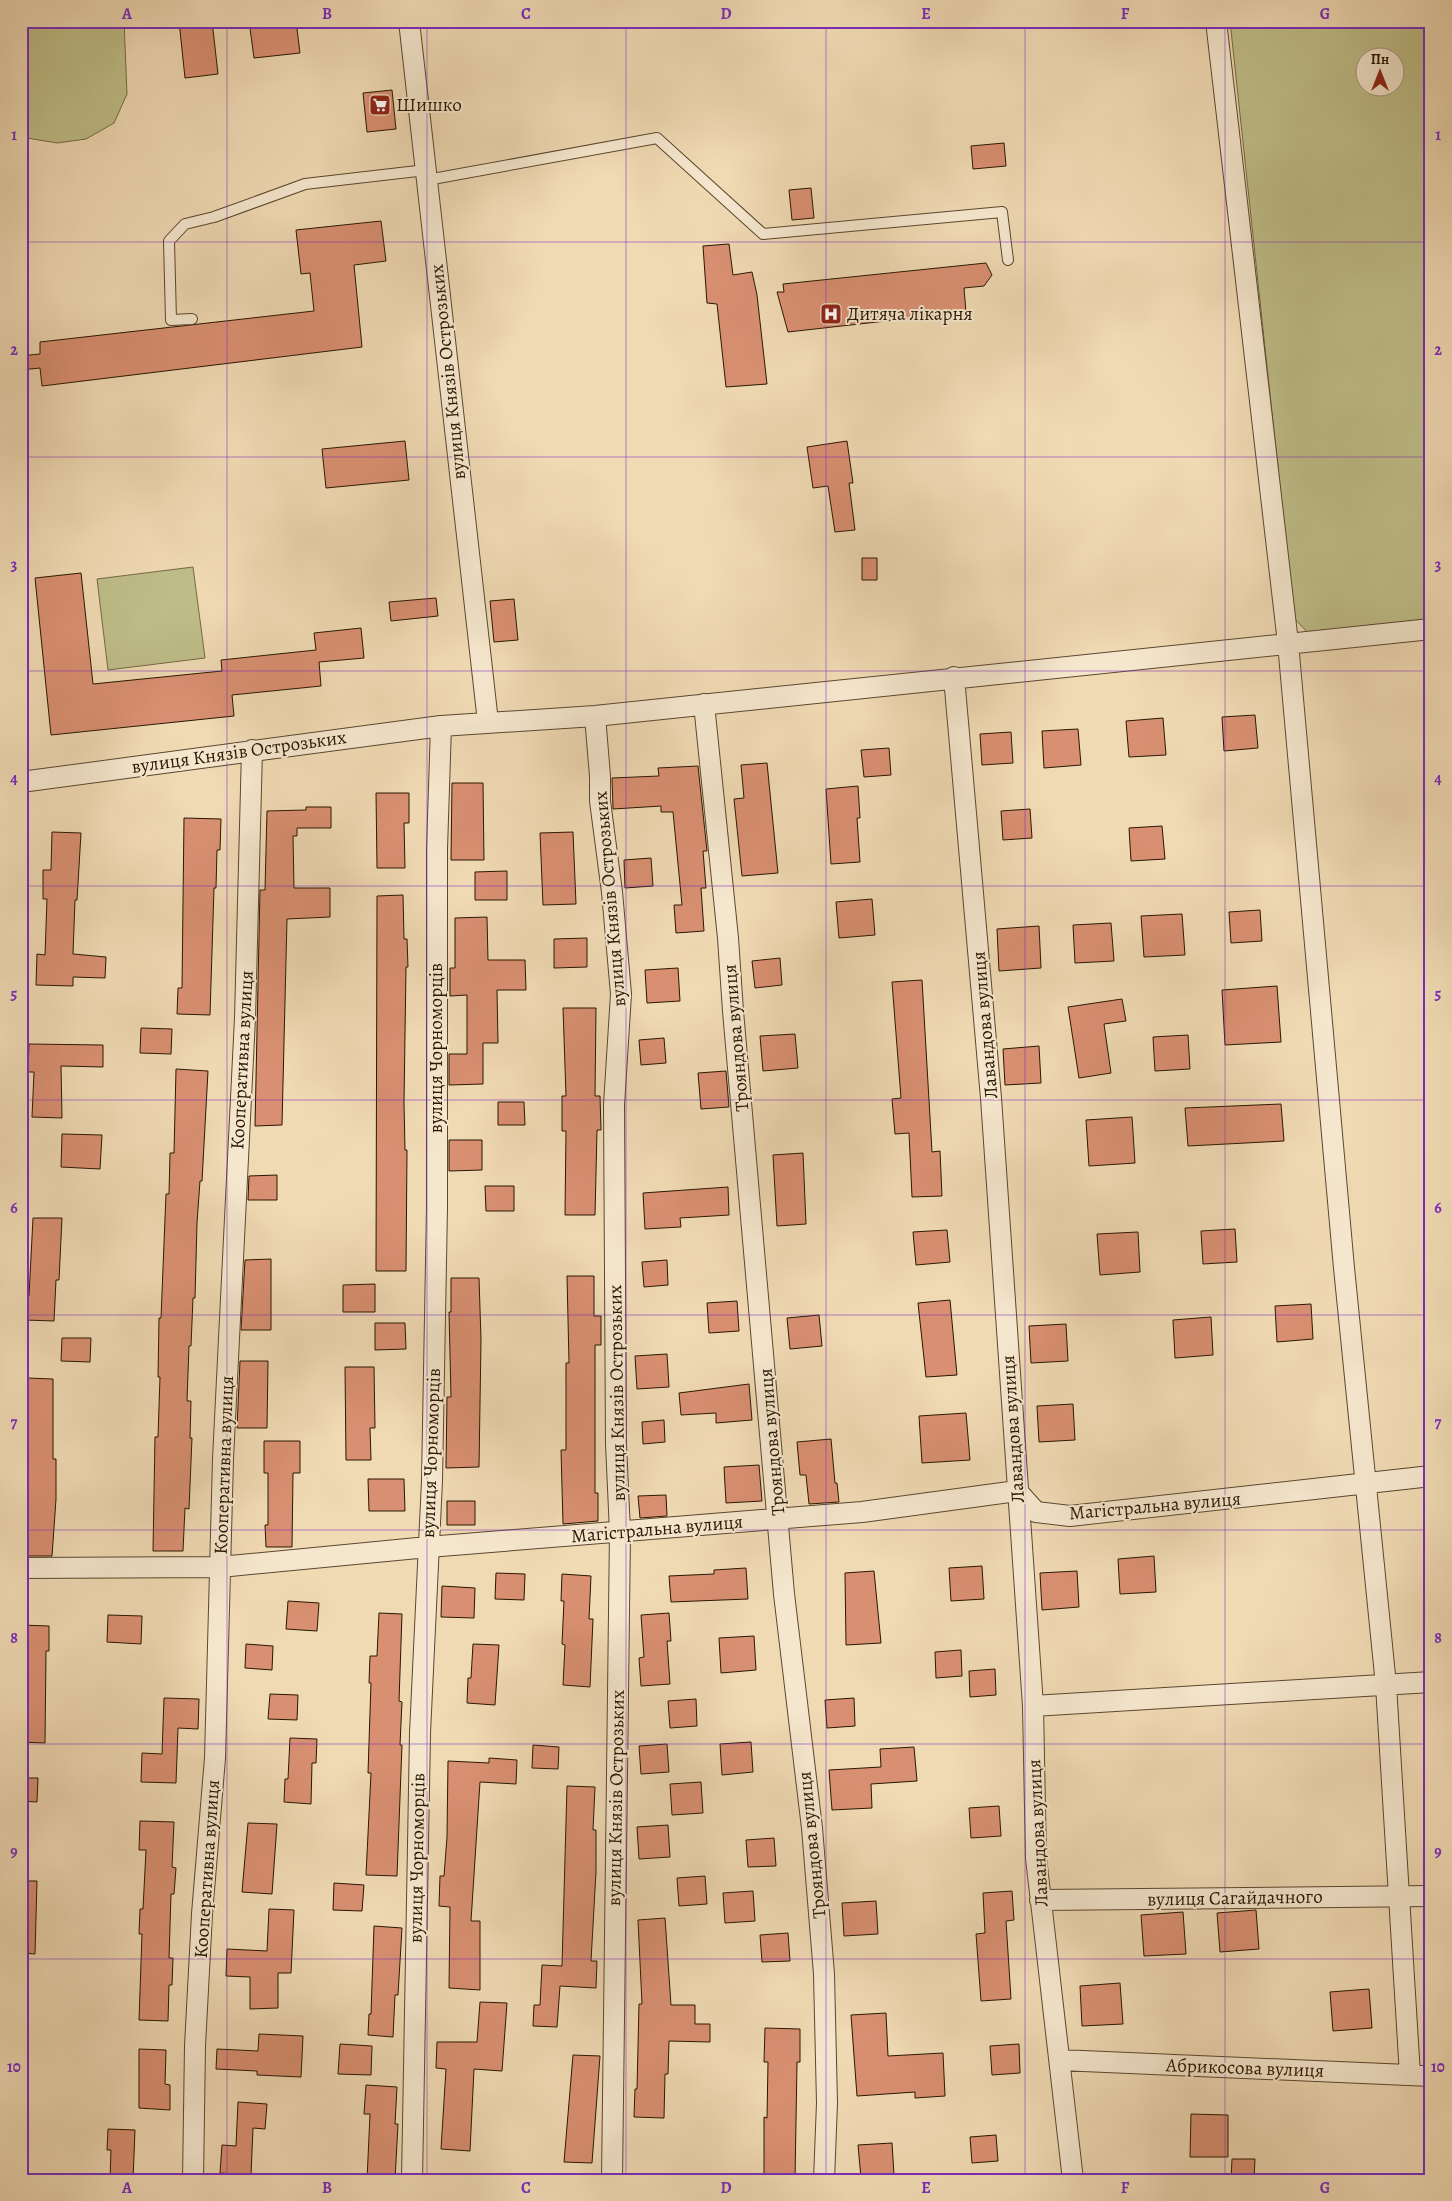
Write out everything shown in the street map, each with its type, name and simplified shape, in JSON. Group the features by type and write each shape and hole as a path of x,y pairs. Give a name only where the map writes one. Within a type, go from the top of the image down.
{"street":[{"name":"вулиця Князів Острозьких","path":"409,21 488,722"},
{"path":"1216,21 1288,643 1344,1268 1386,1684 1410,2075"},
{"path":"595,716 954,677 1431,629"},
{"name":"Лавандова вулиця","path":"954,677 992,1098 1033,1706 1036,1858 1073,2180"},
{"name":"Трояндова вулиця","path":"704,704 728,938 784,1594 812,1828 824,1974 827,2103 824,2180"},
{"name":"вулиця Князів Острозьких","path":"21,782 441,726 595,716 600,801 612,892 621,994 614,1105 616,1444 620,1532 612,2180"},
{"name":"вулиця Чорноморців","path":"412,2180 420,1733 428,1547 437,1207 436,859 441,726"},
{"name":"Кооперативна вулиця","path":"193,2180 196,2046 202,1914 215,1758 223,1459 245,1018 252,750"},
{"name":"Магістральна вулиця","path":"21,1568 220,1567 428,1547 862,1512 1017,1491 1036,1512 1070,1516 1431,1476"},
{"path":"1033,1706 1431,1682"},
{"name":"вулиця Сагайдачного","path":"1040,1900 1431,1896"},
{"name":"Абрикосова вулиця","path":"1060,2060 1431,2076"}],"lane":[{"path":"192,318 171,320 169,241 185,224 214,216 305,184 426,175 657,138 763,234 1002,212 1008,260"}],"shaded area":[{"path":"21,21 124,21 127,94 114,123 86,139 57,143 21,137"},
{"path":"1230,21 1431,21 1431,620 1308,633 1294,618"},
{"path":"193,567 205,658 108,670 97,579"}],"building":[{"path":"179,21 212,21 218,74 185,78"},
{"path":"249,21 296,21 300,53 254,58"},
{"path":"392,90 396,129 367,132 363,93"},
{"path":"1004,143 1006,166 973,169 971,146"},
{"path":"811,188 814,218 792,220 789,190"},
{"path":"381,221 386,261 354,265 362,347 42,386 40,368 21,370 21,356 40,354 40,342 314,311 310,273 301,274 296,230"},
{"path":"729,244 733,275 752,272 757,295 767,384 726,387 717,304 707,303 703,246"},
{"name":"Дитяча лікарня","path":"986,263 992,275 984,286 964,288 966,312 788,332 777,292 784,292 783,284"},
{"path":"405,441 409,480 326,488 322,449"},
{"path":"847,441 853,483 849,483 855,530 835,532 828,486 813,488 807,447"},
{"path":"862,558 877,558 877,580 862,580"},
{"path":"81,573 93,684 222,671 221,660 316,650 314,633 361,628 364,658 319,662 321,686 232,695 234,716 51,735 35,578"},
{"path":"436,598 438,616 391,621 389,602"},
{"path":"514,599 518,640 494,642 490,601"},
{"path":"1255,715 1258,748 1224,751 1222,717"},
{"path":"1163,718 1166,755 1129,757 1126,721"},
{"path":"1078,729 1081,765 1044,768 1042,731"},
{"path":"1011,732 1013,763 982,765 980,734"},
{"path":"889,748 891,775 864,777 861,750"},
{"path":"767,763 778,873 742,876 734,799 744,798 741,765"},
{"path":"698,766 707,851 703,851 706,888 701,888 704,931 676,933 674,905 682,905 673,812 661,812 661,806 613,809 612,778 659,776 658,768"},
{"path":"452,783 483,783 484,860 451,860"},
{"path":"858,786 860,818 857,818 860,862 831,864 826,789"},
{"path":"376,793 409,793 409,823 404,823 405,868 377,868"},
{"path":"306,807 331,807 331,828 297,828 297,836 293,836 294,888 330,888 330,917 287,919 282,1125 255,1126 260,890 265,890 267,811 306,810"},
{"path":"1030,809 1032,838 1003,840 1001,811"},
{"path":"184,818 221,819 220,850 217,850 216,888 214,888 210,1015 177,1014 178,988 182,988"},
{"path":"1162,826 1165,859 1131,861 1129,828"},
{"path":"52,832 81,833 77,900 75,900 73,954 106,957 105,978 73,977 73,986 36,985 37,954 45,955 47,899 43,899 43,870 51,870"},
{"path":"573,832 576,904 543,905 540,833"},
{"path":"651,858 653,886 625,888 624,860"},
{"path":"507,871 507,900 475,900 475,872"},
{"path":"403,895 404,939 407,939 408,967 406,967 404,1103 405,1150 407,1150 406,1271 376,1271 377,896"},
{"path":"872,899 875,935 839,938 836,902"},
{"path":"1260,910 1262,941 1231,943 1229,912"},
{"path":"1182,914 1185,955 1144,957 1141,916"},
{"path":"487,917 488,960 525,960 526,990 497,990 498,1043 483,1043 483,1084 449,1085 449,1054 467,1054 467,995 450,996 450,968 455,968 455,918"},
{"path":"1111,923 1114,961 1075,963 1073,925"},
{"path":"1039,926 1041,968 999,971 997,929"},
{"path":"587,938 587,967 554,968 554,939"},
{"path":"780,958 782,985 755,988 752,961"},
{"path":"678,968 680,1001 647,1003 645,970"},
{"path":"922,980 932,1152 940,1151 942,1196 912,1197 909,1133 895,1134 892,1099 901,1098 892,982"},
{"path":"1277,986 1281,1042 1225,1045 1222,990"},
{"path":"1122,999 1126,1021 1104,1024 1111,1073 1079,1078 1068,1007"},
{"path":"563,1008 596,1008 595,1096 600,1096 601,1130 597,1130 595,1215 565,1215 566,1131 562,1131 562,1096 566,1096"},
{"path":"141,1028 172,1029 171,1054 140,1053"},
{"path":"795,1034 798,1068 763,1071 760,1036"},
{"path":"1188,1035 1190,1069 1155,1071 1153,1037"},
{"path":"664,1038 666,1063 641,1065 639,1040"},
{"path":"29,1044 103,1045 103,1067 61,1066 62,1118 32,1117 34,1072 28,1072"},
{"path":"1039,1046 1041,1083 1005,1085 1003,1049"},
{"path":"176,1069 208,1071 202,1181 200,1181 197,1223 195,1298 193,1298 191,1346 189,1346 187,1401 191,1401 190,1438 192,1438 189,1509 185,1508 183,1551 153,1551 155,1437 158,1437 160,1377 158,1377 159,1318 161,1318 166,1194 169,1194 170,1153 174,1153"},
{"path":"726,1071 729,1107 701,1109 698,1073"},
{"path":"498,1102 524,1102 525,1125 498,1125"},
{"path":"1281,1104 1284,1141 1188,1146 1185,1108"},
{"path":"1132,1117 1135,1163 1089,1166 1086,1120"},
{"path":"62,1134 102,1135 100,1169 61,1167"},
{"path":"449,1140 482,1140 482,1170 449,1171"},
{"path":"803,1153 806,1224 777,1226 773,1155"},
{"path":"277,1175 277,1200 248,1200 249,1176"},
{"path":"485,1186 514,1186 514,1211 486,1211"},
{"path":"728,1187 729,1215 680,1218 681,1227 645,1229 643,1193"},
{"path":"33,1218 62,1218 59,1280 56,1280 54,1321 25,1320 25,1296 29,1296"},
{"path":"1235,1229 1237,1262 1203,1264 1201,1231"},
{"path":"947,1230 950,1262 916,1265 913,1232"},
{"path":"1138,1232 1140,1272 1100,1275 1097,1234"},
{"path":"271,1259 271,1330 241,1330 245,1260"},
{"path":"667,1260 668,1285 644,1287 642,1262"},
{"path":"567,1276 594,1276 594,1316 601,1316 601,1345 595,1345 595,1493 598,1493 598,1521 563,1524 561,1450 566,1450 566,1363 569,1363"},
{"path":"451,1278 479,1278 481,1340 479,1467 446,1468 447,1397 451,1397 449,1312 451,1312"},
{"path":"375,1284 375,1312 343,1312 343,1285"},
{"path":"950,1300 957,1375 926,1377 918,1303"},
{"path":"737,1301 739,1331 709,1333 707,1303"},
{"path":"1311,1304 1313,1339 1277,1342 1275,1306"},
{"path":"819,1315 822,1346 790,1349 787,1318"},
{"path":"1211,1317 1213,1355 1175,1358 1173,1320"},
{"path":"375,1323 405,1323 406,1349 375,1350"},
{"path":"1066,1324 1068,1361 1031,1363 1029,1326"},
{"path":"62,1338 91,1338 90,1362 61,1361"},
{"path":"667,1354 669,1387 637,1389 635,1356"},
{"path":"240,1361 268,1361 267,1428 237,1428"},
{"path":"345,1367 374,1367 375,1428 370,1428 371,1460 346,1460"},
{"path":"27,1378 53,1379 53,1459 56,1459 56,1499 52,1556 22,1556 27,1484 24,1484"},
{"path":"749,1384 752,1420 716,1423 716,1413 681,1415 679,1393"},
{"path":"1073,1404 1075,1440 1039,1442 1037,1406"},
{"path":"966,1413 970,1460 922,1463 919,1416"},
{"path":"664,1420 665,1442 643,1444 642,1422"},
{"path":"831,1439 835,1483 837,1483 839,1502 809,1504 806,1475 800,1475 797,1442"},
{"path":"264,1441 300,1441 300,1473 293,1473 292,1547 266,1547 265,1525 268,1525 268,1473 264,1473"},
{"path":"759,1465 762,1501 726,1503 724,1467"},
{"path":"368,1479 404,1479 405,1511 369,1511"},
{"path":"666,1495 667,1516 640,1518 638,1496"},
{"path":"447,1501 475,1501 475,1525 447,1525"},
{"path":"1154,1556 1156,1592 1120,1594 1118,1559"},
{"path":"982,1566 984,1599 951,1601 949,1568"},
{"path":"746,1568 748,1599 671,1602 669,1576 714,1574 714,1570"},
{"path":"874,1571 881,1643 846,1645 845,1573"},
{"path":"1077,1571 1079,1607 1042,1610 1040,1573"},
{"path":"496,1573 525,1574 524,1600 495,1599"},
{"path":"562,1574 591,1576 589,1619 593,1619 590,1687 563,1685 565,1645 562,1644 564,1601 561,1601"},
{"path":"442,1586 475,1588 474,1618 441,1617"},
{"path":"288,1601 319,1603 317,1631 286,1629"},
{"path":"379,1613 402,1614 399,1701 402,1702 400,1745 402,1745 397,1876 366,1875 371,1773 368,1773 370,1656 377,1656"},
{"path":"669,1613 671,1641 667,1641 670,1684 641,1686 639,1658 644,1657 641,1615"},
{"path":"108,1615 142,1616 141,1644 107,1642"},
{"path":"21,1625 49,1626 49,1651 46,1651 45,1743 21,1742"},
{"path":"754,1636 756,1670 721,1673 719,1638"},
{"path":"246,1644 273,1646 272,1670 245,1668"},
{"path":"473,1644 499,1645 495,1705 467,1703 468,1678 471,1678"},
{"path":"961,1650 962,1676 936,1678 935,1652"},
{"path":"995,1669 996,1695 970,1697 969,1671"},
{"path":"270,1694 298,1695 297,1720 268,1719"},
{"path":"164,1698 199,1699 198,1729 178,1728 176,1783 141,1782 142,1753 162,1754"},
{"path":"854,1698 855,1726 827,1728 825,1700"},
{"path":"696,1699 697,1726 670,1728 668,1701"},
{"path":"290,1738 317,1739 316,1763 312,1763 311,1804 284,1802 285,1779 288,1779"},
{"path":"751,1742 753,1772 722,1775 720,1744"},
{"path":"667,1744 669,1772 641,1774 639,1746"},
{"path":"533,1745 559,1747 558,1769 532,1768"},
{"path":"914,1747 917,1781 871,1784 872,1808 832,1810 829,1770 881,1767 880,1749"},
{"path":"489,1758 517,1760 516,1784 480,1782 471,1921 480,1921 480,1990 449,1988 450,1907 439,1906 440,1876 444,1876 447,1837 448,1761 489,1763"},
{"path":"21,1778 38,1778 37,1802 21,1801"},
{"path":"701,1782 703,1813 672,1815 670,1784"},
{"path":"567,1786 595,1787 593,1830 596,1830 596,1872 591,1961 597,1961 596,1988 560,1986 557,2027 533,2026 534,2005 540,2005 542,1965 562,1966"},
{"path":"999,1806 1001,1836 971,1838 969,1808"},
{"path":"140,1821 174,1822 172,1867 176,1868 174,1894 171,1894 169,1958 173,1958 172,1985 169,1985 168,2021 139,2020 142,1934 139,1934 140,1909 143,1909 146,1850 139,1850"},
{"path":"248,1823 277,1824 272,1894 242,1892"},
{"path":"668,1825 670,1857 639,1859 637,1827"},
{"path":"774,1838 776,1866 748,1867 746,1840"},
{"path":"705,1876 707,1904 679,1906 677,1878"},
{"path":"21,1881 37,1881 35,1954 21,1953"},
{"path":"334,1883 364,1885 362,1911 333,1910"},
{"path":"753,1891 755,1921 725,1923 723,1893"},
{"path":"1012,1891 1014,1920 1006,1921 1011,1999 981,2001 976,1934 985,1933 983,1893"},
{"path":"876,1901 878,1934 844,1936 842,1903"},
{"path":"269,1909 294,1910 291,1973 278,1973 278,2008 250,2009 250,1977 226,1976 227,1949 267,1951"},
{"path":"1256,1910 1259,1949 1220,1952 1217,1913"},
{"path":"1183,1912 1186,1954 1144,1956 1141,1915"},
{"path":"665,1918 671,2005 695,2005 695,2024 710,2024 710,2042 669,2041 668,2074 665,2074 664,2118 634,2117 635,2089 637,2089 639,2004 642,2004 638,1920"},
{"path":"374,1926 402,1928 398,1995 395,1995 393,2037 368,2035 369,2014 371,2014"},
{"path":"788,1933 790,1961 762,1962 760,1935"},
{"path":"1120,1983 1123,2024 1082,2026 1080,1986"},
{"path":"1369,1989 1372,2028 1333,2031 1330,1992"},
{"path":"480,2002 507,2003 502,2071 474,2069 470,2151 441,2149 446,2069 436,2068 437,2042 477,2042"},
{"path":"886,2013 888,2056 943,2053 945,2096 915,2098 915,2092 857,2096 851,2015"},
{"path":"765,2028 800,2029 800,2062 797,2062 795,2180 764,2180 764,2117 767,2118 768,2062 764,2062"},
{"path":"259,2034 303,2036 301,2077 257,2075 257,2071 216,2069 217,2049 258,2051"},
{"path":"340,2044 372,2046 371,2075 338,2074"},
{"path":"1019,2044 1020,2073 992,2075 990,2046"},
{"path":"139,2049 166,2050 165,2084 170,2085 170,2110 139,2108"},
{"path":"573,2055 600,2056 592,2163 564,2162"},
{"path":"366,2085 397,2087 395,2124 398,2124 395,2180 367,2180 370,2114 364,2114"},
{"path":"238,2102 267,2104 265,2129 253,2128 251,2175 220,2173 222,2145 236,2146"},
{"path":"1191,2114 1228,2115 1228,2157 1190,2157"},
{"path":"108,2129 135,2130 133,2180 110,2180 111,2150 107,2150"},
{"path":"996,2135 998,2161 972,2163 970,2137"},
{"path":"892,2143 894,2175 861,2178 858,2145"},
{"path":"1232,2159 1255,2159 1254,2180 1231,2180"}],"place":[{"name":"Шишко","path":"380,105"},
{"name":"Дитяча лікарня","path":"831,314"}]}
